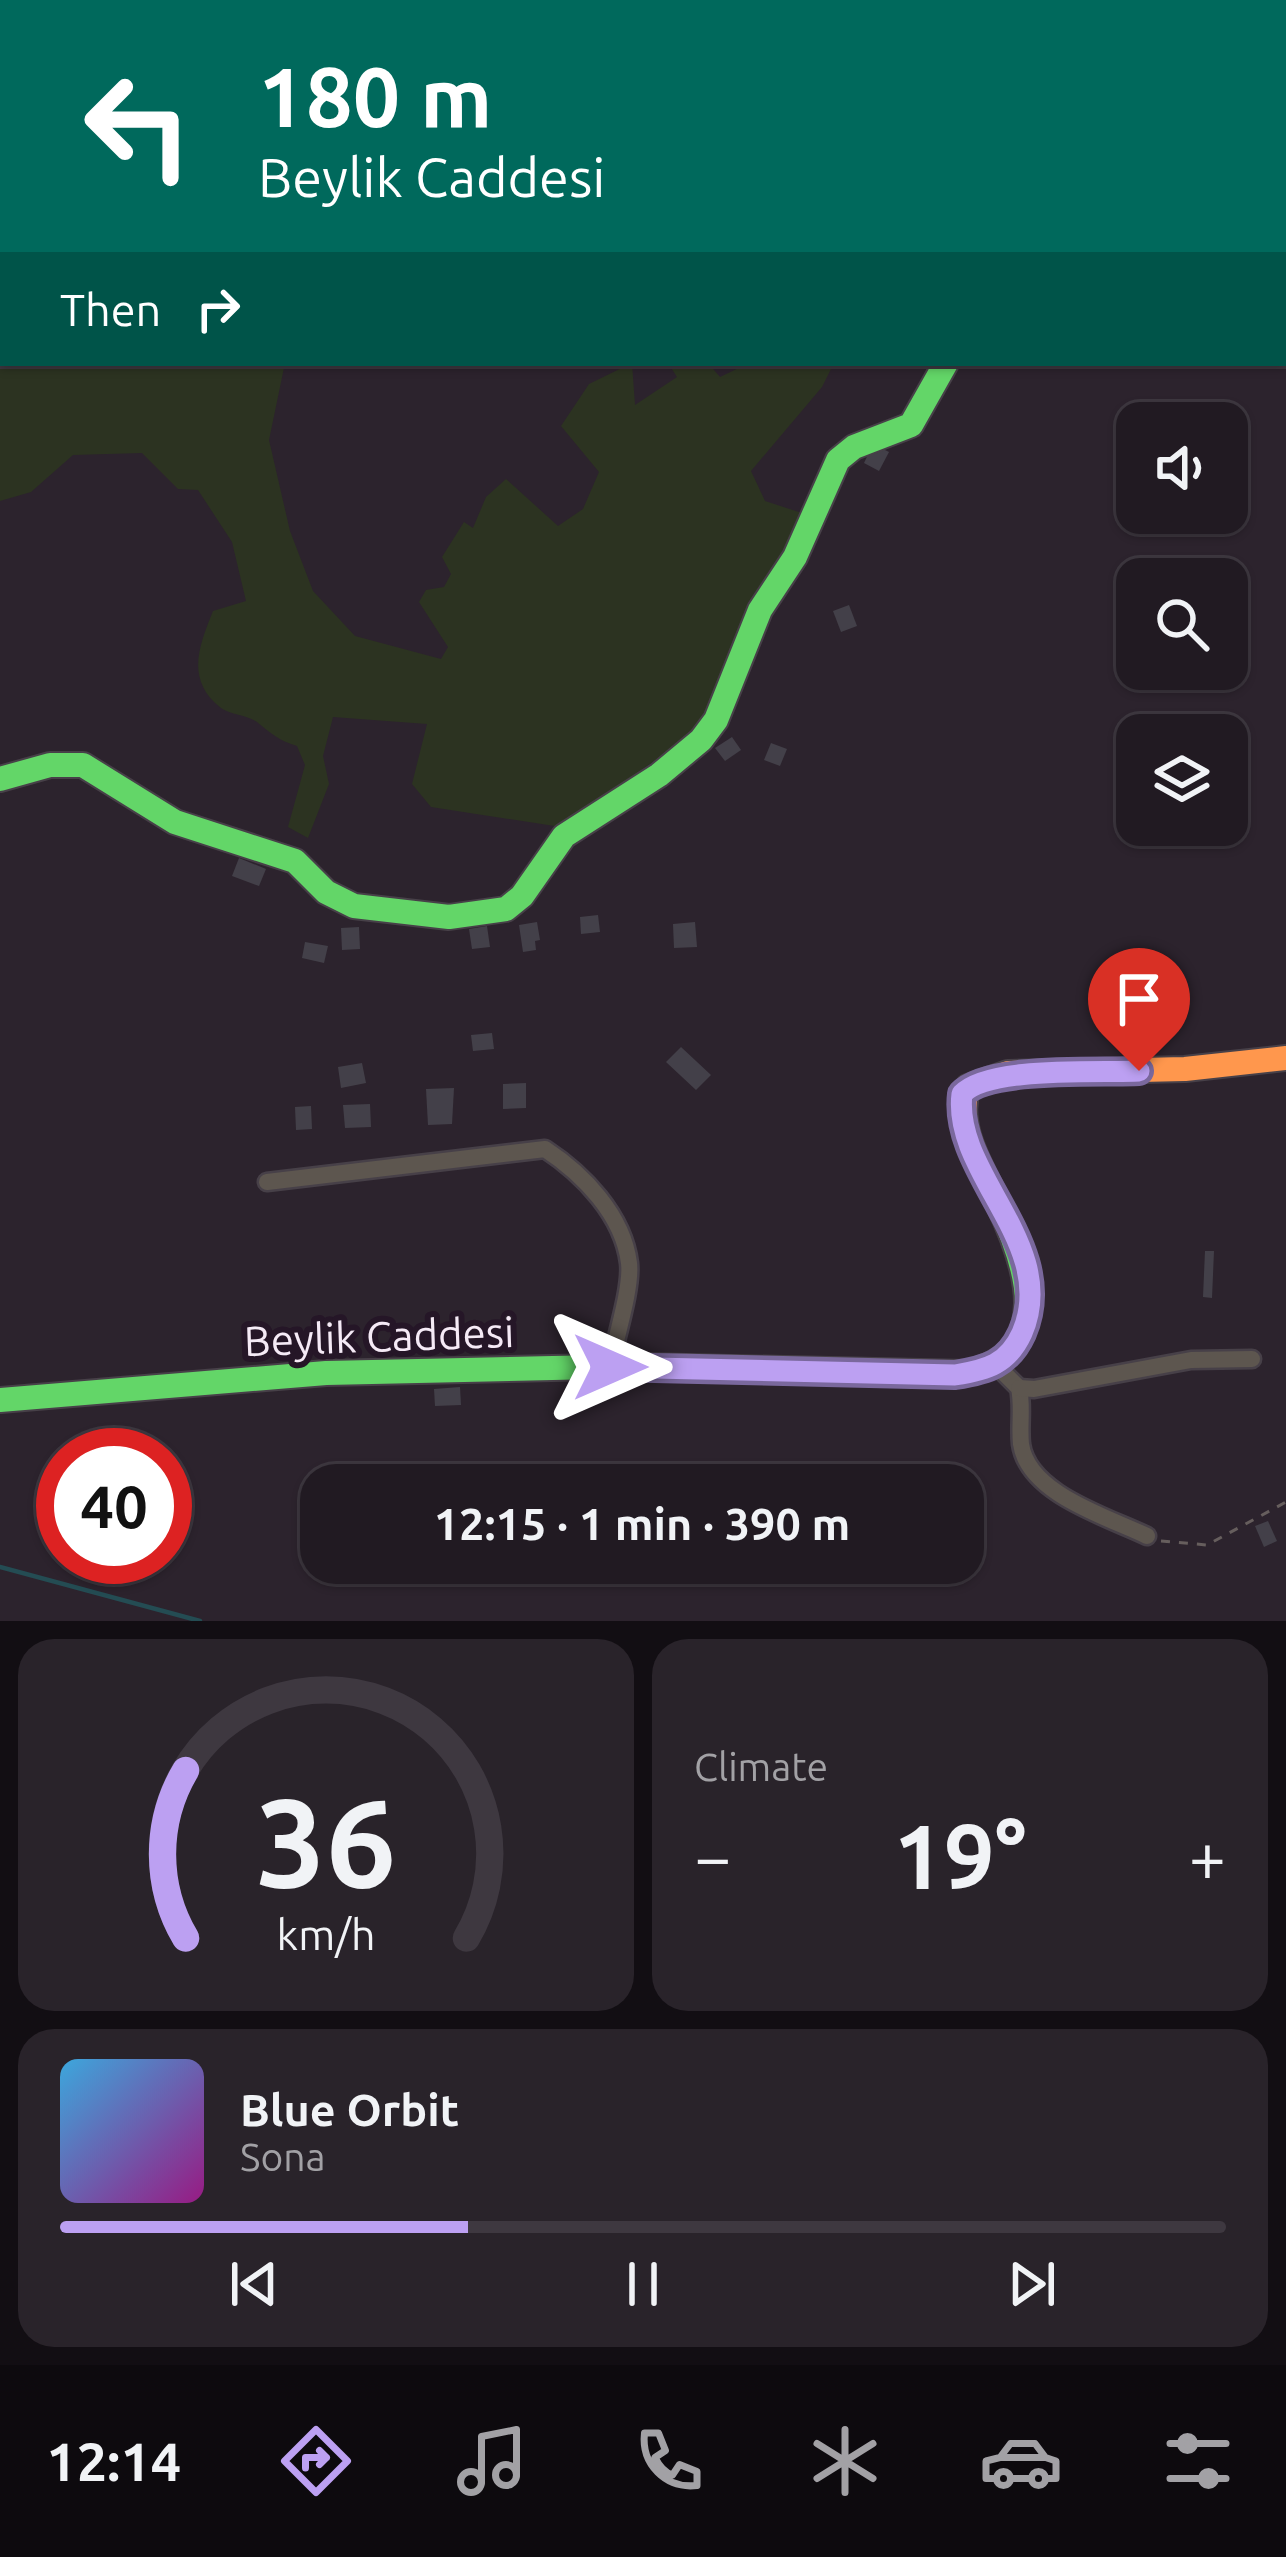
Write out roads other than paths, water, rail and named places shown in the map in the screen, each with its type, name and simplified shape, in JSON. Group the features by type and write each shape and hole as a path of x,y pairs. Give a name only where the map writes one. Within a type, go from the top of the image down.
{"street":[{"path":"0,779 50,765 83,765 175,822 295,861 326,892 354,906 448,917 506,909 522,896 564,836 659,775 700,740 716,720 760,610 795,557 838,460 854,447 911,425 944,366"},
{"path":"1252,1359 1191,1360 1019,1388 997,1366 1015,1348 1025,1325 1029,1288 1015,1232 965,1133 960,1109 968,1087 1008,1073 1185,1069 1286,1058"},
{"path":"267,1182 545,1150 577,1171 611,1215 629,1264 610,1367"},
{"name":"Beylik Caddesi","path":"0,1400 326,1373 610,1367 955,1375 997,1366"},
{"path":"1019,1388 1021,1445 1029,1468 1058,1491 1147,1536"}],"waterway":[{"path":"0,1567 200,1621"}]}
